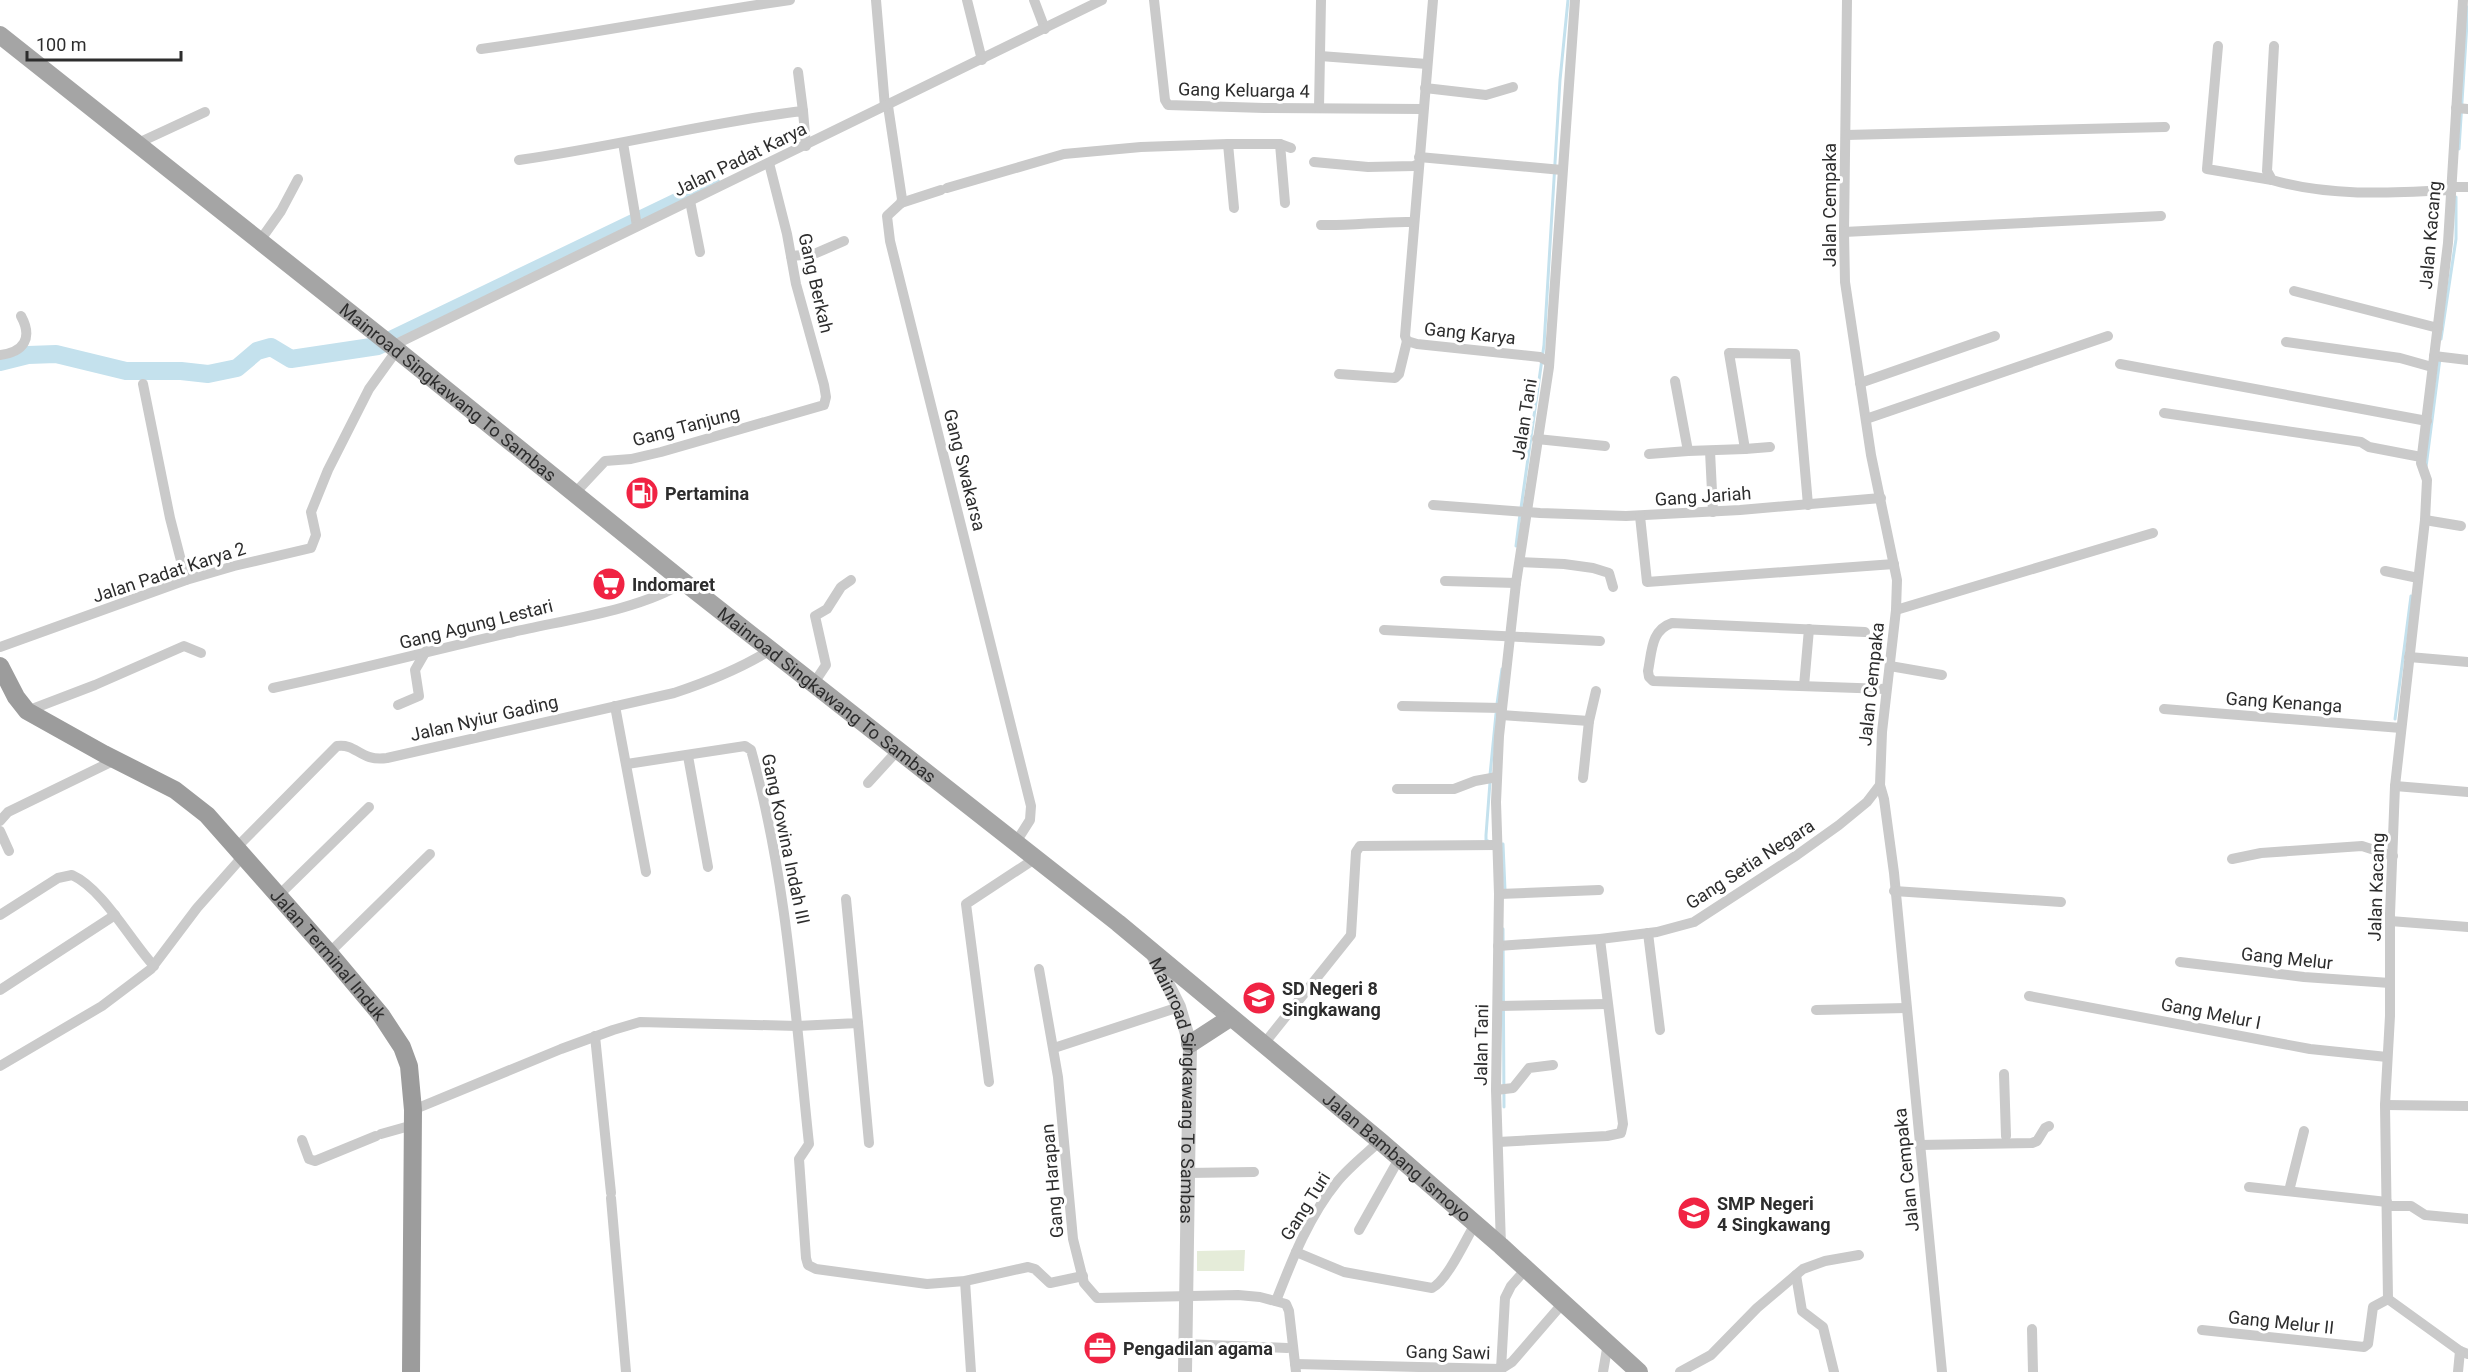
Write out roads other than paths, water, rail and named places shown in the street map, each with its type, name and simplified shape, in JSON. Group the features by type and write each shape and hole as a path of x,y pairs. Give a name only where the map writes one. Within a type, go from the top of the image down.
{"highway":[{"name":"Jalan Terminal Induk","path":"0,666 16,698 27,711 187,799 207,815 329,953 381,1015 402,1047 409,1066 413,1118 411,1372"}],"main road":[{"name":"Mainroad Singkawang To Sambas","path":"0,35 684,582 816,680 898,750 1020,836 1036,858 1150,950"},
{"name":"Jalan Bambang Ismoyo","path":"1150,950 1400,1157 1475,1224 1501,1240 1526,1269 1639,1372"},
{"path":"1190,1044 1230,1018"}],"street":[{"path":"481,49 583,35 650,21 790,0"},
{"path":"876,0 885,103 901,203 1064,154 1141,147 1228,144 1285,146 1285,203"},
{"path":"967,0 981,57"},
{"path":"1034,0 1042,24"},
{"name":"Jalan Padat Karya","path":"390,345 770,164 806,142 981,57 1042,24 1102,0"},
{"name":"Gang Keluarga 4","path":"1154,0 1165,100 1168,105 1319,108"},
{"path":"1321,0 1319,108 1422,109"},
{"name":"Gang Karya","path":"1433,0 1422,109 1405,336 1407,341 1417,344 1545,360"},
{"name":"Jalan Tani","path":"1501,1240 1498,1142 1505,1006 1505,946 1493,844 1505,635 1513,583 1520,562 1523,512 1537,440 1575,0"},
{"name":"Jalan Cempaka","path":"1847,0 1845,282 1866,419 1897,580 1896,610 1880,756 1880,785 1884,799 1894,891 1900,1008 1919,1145 1942,1372"},
{"name":"Jalan Kacang","path":"2388,1299 2385,1105 2396,786 2409,657 2414,577 2425,520 2425,475 2421,458 2437,359 2438,328 2456,188 2462,109 2465,22 2463,0"},
{"path":"2218,46 2207,169 2346,192 2392,193 2456,188"},
{"path":"2272,180 2267,171 2274,46"},
{"path":"1320,56 1427,64"},
{"path":"798,72 806,142"},
{"path":"1425,88 1486,95 1513,87"},
{"path":"519,160 623,143 687,128 802,111"},
{"path":"136,144 205,112"},
{"path":"1846,135 2165,128"},
{"path":"623,143 637,226"},
{"path":"1228,144 1234,208"},
{"path":"1314,162 1368,167 1414,166 1419,160 1560,170"},
{"name":"Gang Berkah","path":"770,164 826,397 824,405 819,406"},
{"path":"259,242 281,211 298,178"},
{"path":"690,201 700,252"},
{"name":"Gang Swakarsa","path":"901,203 887,216 890,241 1029,796 1031,814 1020,836"},
{"path":"1844,232 2161,216"},
{"path":"1321,225 1354,226 1383,221 1413,222"},
{"path":"791,256 814,254 844,241"},
{"path":"2294,291 2438,328"},
{"path":"0,355 13,352 25,340 27,332 21,316"},
{"path":"1860,383 1995,336"},
{"path":"1866,419 2108,336"},
{"path":"1339,374 1395,378 1399,374 1407,341"},
{"path":"2286,342 2400,358 2468,360"},
{"name":"Jalan Padat Karya 2","path":"0,647 186,580 311,548 316,535 311,512 328,470 390,345"},
{"path":"1744,449 1730,353 1795,354 1808,505"},
{"path":"2120,364 2427,421"},
{"path":"1675,381 1688,452"},
{"path":"143,384 170,518 186,580"},
{"name":"Gang Tanjung","path":"574,494 605,461 631,459 661,452 819,406"},
{"path":"2164,413 2361,442 2369,447 2421,458"},
{"path":"1537,440 1605,446"},
{"path":"1649,454 1770,447"},
{"path":"1710,451 1713,512"},
{"name":"Gang Jariah","path":"1433,505 1523,512 1640,516 1881,498"},
{"path":"1640,516 1647,582 1894,564"},
{"path":"2425,520 2461,526"},
{"path":"1896,610 2153,533"},
{"path":"1520,562 1593,568 1609,573 1613,587"},
{"path":"2385,571 2414,577"},
{"path":"816,680 826,668 815,616 827,609 841,587 851,580"},
{"path":"1445,581 1513,583"},
{"name":"Gang Agung Lestari","path":"273,688 619,607 671,590 684,582"},
{"path":"1865,632 1672,623 1662,626 1657,632 1648,671 1649,677 1653,681 1886,688"},
{"path":"1804,686 1809,629"},
{"path":"1384,630 1600,641"},
{"path":"27,711 95,685 175,649 184,646 201,652"},
{"name":"Jalan Nyiur Gading","path":"241,851 337,746 352,748 369,759 387,758 695,686 772,649"},
{"path":"398,705 419,696 415,670 426,651"},
{"path":"2409,657 2468,662"},
{"path":"1890,666 1942,675"},
{"path":"1583,778 1589,721 1596,691"},
{"path":"615,706 646,872"},
{"path":"1401,706 1501,711 1589,721"},
{"name":"Gang Kenanga","path":"2164,709 2401,728"},
{"name":"Gang Kowina Indah III","path":"627,764 745,746 751,750 781,883 788,933 809,1144 799,1159 808,1264 816,1269 927,1284 965,1281"},
{"path":"868,783 898,750"},
{"path":"688,756 708,867"},
{"path":"0,821 8,812 115,759"},
{"path":"1397,789 1455,789 1475,781 1497,777"},
{"name":"Gang Setia Negara","path":"1505,946 1648,933 1694,921 1726,902 1846,819 1867,802 1880,785"},
{"path":"2396,786 2468,792"},
{"path":"279,895 369,807"},
{"path":"0,831 9,851"},
{"path":"1263,1045 1351,935 1356,852 1360,846 1493,844"},
{"path":"2232,859 2261,853 2362,846 2371,847 2393,856"},
{"path":"0,1066 102,1006 154,966 241,851"},
{"path":"329,953 430,855"},
{"path":"989,1082 966,904 1036,858"},
{"path":"0,915 58,878 72,875 81,880 115,915 154,966"},
{"path":"1498,894 1599,890"},
{"path":"1894,891 2061,902"},
{"path":"846,899 869,1143"},
{"path":"0,990 115,915"},
{"path":"2390,921 2468,927"},
{"path":"1648,933 1660,1030"},
{"path":"1498,1142 1621,1133 1623,1124 1600,939"},
{"name":"Mainroad Singkawang To Sambas","path":"1150,950 1179,1007 1190,1044 1185,1372"},
{"name":"Gang Melur","path":"2180,962 2285,975 2390,983"},
{"name":"Gang Harapan","path":"1039,969 1053,1048 1064,1132 1073,1239 1084,1283 1096,1298 1185,1296"},
{"name":"Gang Melur I","path":"2029,996 2310,1048 2387,1057"},
{"path":"1505,1006 1607,1004"},
{"path":"1053,1048 1179,1007"},
{"path":"1816,1010 1900,1008"},
{"path":"302,1140 311,1161 379,1135 595,1036 640,1022 797,1026 858,1023"},
{"path":"595,1036 626,1372"},
{"path":"1502,1090 1518,1084 1527,1069 1553,1065"},
{"path":"2004,1074 2006,1136"},
{"path":"2385,1105 2468,1106"},
{"path":"1919,1145 2032,1143 2037,1141 2045,1128 2049,1126"},
{"path":"2289,1191 2304,1131"},
{"name":"Gang Turi","path":"1276,1300 1311,1222 1337,1181 1380,1141"},
{"path":"1359,1230 1400,1157"},
{"path":"1187,1173 1254,1172"},
{"path":"2249,1187 2410,1206 2425,1215 2468,1219"},
{"path":"1296,1252 1344,1272 1432,1288 1437,1286 1446,1273 1475,1224"},
{"path":"1680,1372 1711,1355 1757,1308 1796,1275 1814,1264 1859,1255"},
{"path":"971,1372 965,1281 1028,1267 1035,1269 1050,1282 1056,1283 1083,1275"},
{"name":"Gang Sawi","path":"1295,1368 1501,1371 1505,1298 1511,1286 1526,1269"},
{"path":"1796,1275 1802,1311 1823,1327 1834,1372"},
{"path":"1185,1296 1238,1295 1276,1300 1286,1304 1289,1311 1295,1368"},
{"path":"2388,1299 2464,1352 2458,1372"},
{"name":"Gang Melur II","path":"2202,1330 2363,1345 2373,1306 2388,1299"},
{"path":"1501,1371 1512,1362 1563,1303"},
{"path":"2032,1329 2033,1372"},
{"path":"1603,1372 1608,1343"},
{"path":"1185,1344 1287,1348"}],"waterway":[{"path":"1521,508 1544,345 1560,80 1568,0"},
{"path":"2459,149 2468,7"},
{"path":"0,362 28,355 56,354 126,371 181,371 208,374 237,368 257,351 271,347 291,359 378,346 712,185"},
{"path":"2441,339 2456,239 2456,197"},
{"path":"2426,467 2440,358"},
{"path":"1516,546 1520,514"},
{"path":"2395,719 2411,596"},
{"path":"1497,704 1502,669"},
{"path":"1490,775 1496,714"},
{"path":"1490,782 1486,840 1490,842"},
{"path":"1499,844 1503,844 1505,890"},
{"path":"1503,929 1504,1107"}],"place":[{"name":"Pertamina","path":"642,493"},
{"name":"Indomaret","path":"609,584"},
{"name":"SD Negeri 8 Singkawang","path":"1259,998"},
{"name":"SMP Negeri 4 Singkawang","path":"1694,1213"},
{"name":"Pengadilan agama","path":"1100,1348"}]}
